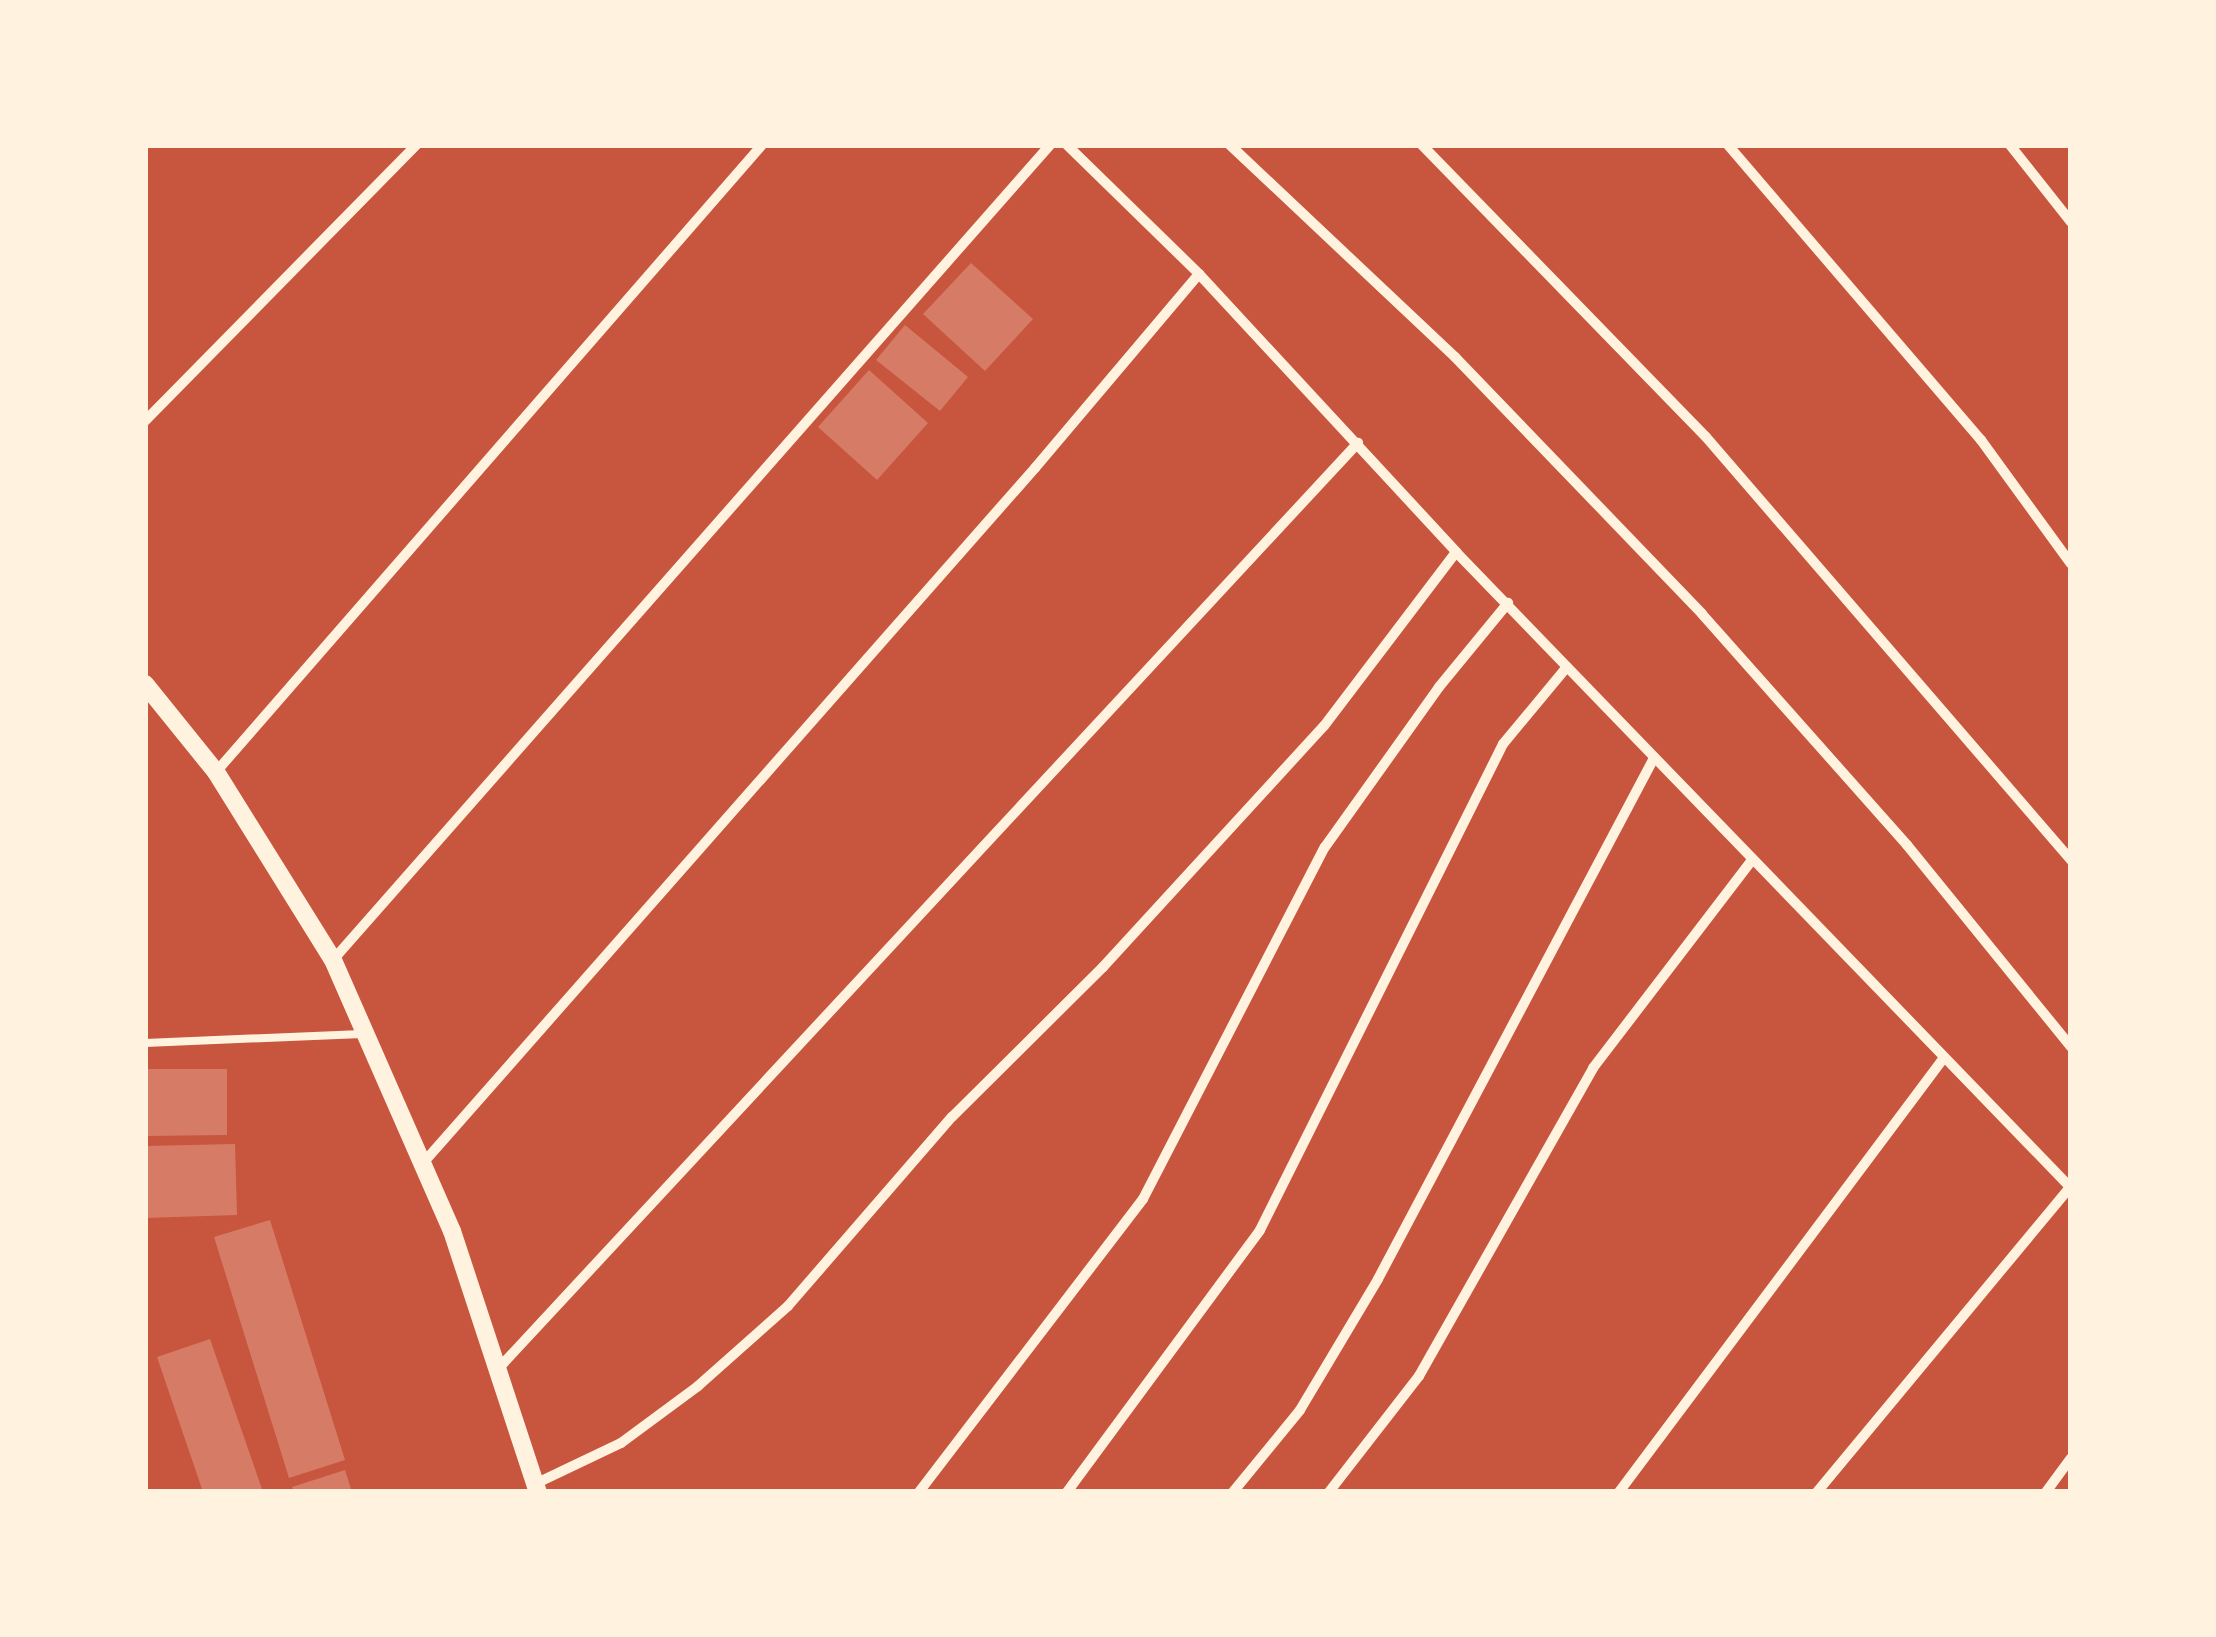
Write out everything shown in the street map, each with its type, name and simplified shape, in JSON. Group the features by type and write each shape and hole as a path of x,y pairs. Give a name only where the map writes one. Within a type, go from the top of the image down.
{"street":[{"path":"145,421 416,145"},
{"path":"216,772 762,145"},
{"path":"333,960 1050,145"},
{"path":"1067,145 1198,274 1456,552 2071,1187 1818,1492"},
{"path":"1230,145 1455,357 1702,614 1907,845 2071,1047"},
{"path":"1422,145 1706,437 2071,860"},
{"path":"1728,145 1981,440 2071,564"},
{"path":"2010,145 2071,222"},
{"path":"424,1162 1009,498 1198,274"},
{"path":"497,1370 1358,443"},
{"path":"145,684 216,772 333,960 452,1231 537,1488 621,1443 698,1386 788,1306 952,1117 1104,967 1324,726 1456,552"},
{"path":"919,1492 1143,1200 1325,847 1439,686 1508,604"},
{"path":"1067,1492 1260,1230 1503,744 1566,667"},
{"path":"1233,1492 1300,1410 1378,1278 1654,758"},
{"path":"1329,1492 1419,1376 1594,1068 1752,860"},
{"path":"1619,1492 1943,1059"},
{"path":"2046,1492 2071,1458"}],"lane":[{"path":"145,1043 366,1034"}],"building":[{"path":"971,263 1033,319 985,371 923,314"},
{"path":"905,325 968,377 940,411 876,360"},
{"path":"869,370 928,423 877,480 818,427"},
{"path":"145,1069 227,1069 227,1135 145,1136"},
{"path":"235,1144 237,1215 145,1218 145,1146"},
{"path":"270,1220 345,1460 289,1478 214,1237"},
{"path":"210,1339 263,1492 203,1492 157,1357"},
{"path":"345,1470 352,1492 294,1492 292,1487"}]}
